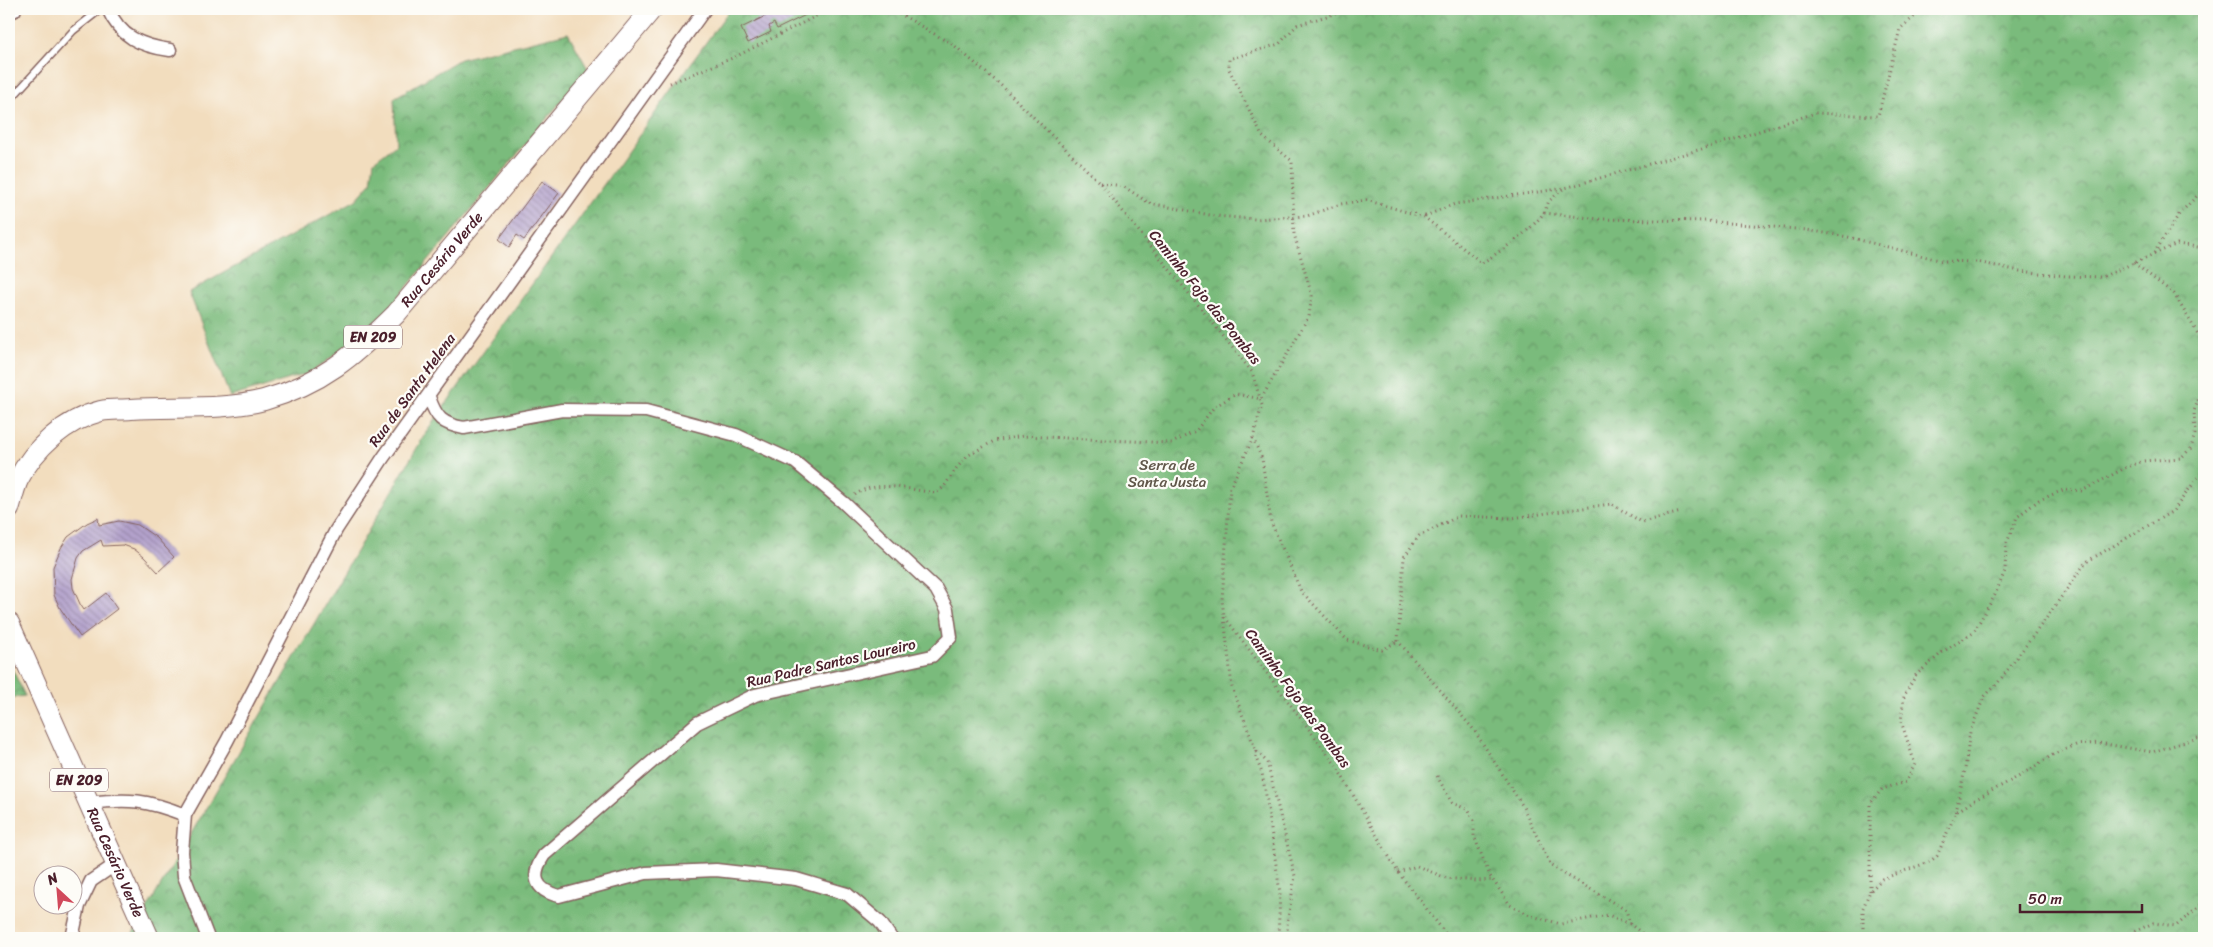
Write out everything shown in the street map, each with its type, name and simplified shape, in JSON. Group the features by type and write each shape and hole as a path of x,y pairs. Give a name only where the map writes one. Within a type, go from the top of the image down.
{"main road":[{"name":"Rua Cesário Verde","path":"9,509 18,480 38,450 63,428 101,411 208,407 263,400 307,384 334,370 358,351 396,314 652,9"},
{"name":"Rua Cesário Verde","path":"9,623 149,938"}],"street":[{"path":"9,10 13,9"},
{"path":"108,9 112,19 122,33 150,47 170,50"},
{"name":"Rua de Santa Helena","path":"208,938 184,876 182,852 185,815 227,741 336,530 383,458 429,397 705,9"},
{"name":"Rua Padre Santos Loureiro","path":"429,397 439,418 449,426 464,428 562,410 646,411 736,435 795,462 844,503 936,589 947,608 951,636 932,656 755,695 697,723 544,855 535,875 541,888 548,893 559,896 646,873 716,870 796,879 847,894 880,922 892,938"},
{"path":"89,802 118,799 154,803 185,815"},
{"path":"72,938 79,906 91,881 116,864"}],"lane":[{"path":"9,101 73,31 101,9"}],"path":[{"path":"645,93 735,57 830,9"},
{"name":"Caminho Fojo das Pombas","path":"885,9 902,14 955,46 1004,88 1100,183 1252,372 1262,405 1253,438 1230,488 1222,600 1224,616 1335,764 1398,872 1449,938"},
{"path":"844,503 859,491 879,487 936,493 944,487 967,456 994,441 1023,436 1172,443 1196,431 1214,407 1236,394 1261,398 1309,316 1312,296 1294,234 1292,161 1262,136 1229,69 1229,59 1279,44 1297,25 1340,12 1344,9"},
{"path":"1424,217 1455,204 1566,188 1719,144 1815,112 1878,116 1900,29 1923,9"},
{"path":"1100,183 1123,186 1149,202 1215,216 1255,219 1307,216 1341,204 1366,200 1424,217 1482,262 1508,246 1535,224 1544,213 1549,201 1566,188"},
{"path":"2154,254 2180,213 2204,189"},
{"path":"1544,213 1600,219 1706,221 1807,230 1848,237 1944,261 1977,262 2020,271 2066,276 2102,277 2177,244 2204,248"},
{"path":"2134,262 2174,294 2204,344"},
{"path":"1870,891 1870,804 1882,789 1906,782 1915,764 1901,721 1904,696 1916,675 1944,651 1973,633 1995,595 2005,571 2006,545 2017,517 2038,500 2066,489 2082,491 2124,468 2143,461 2180,458 2191,448 2195,434 2194,412 2204,385"},
{"path":"1253,438 1262,459 1271,522 1301,591 1346,640 1382,650 1398,641"},
{"path":"1863,938 1862,908 1870,891 1882,879 1929,862 1937,856 1956,812 1966,769 1970,732 1984,697 2002,677 2086,562 2172,511 2204,469"},
{"path":"1630,924 1626,910 1552,866 1522,805 1474,730 1398,641 1404,557 1419,536 1459,516 1512,518 1610,504 1642,522 1681,512"},
{"path":"1224,616 1232,687 1256,751 1256,758 1262,773 1280,893 1278,938"},
{"path":"1956,812 2054,754 2076,745 2099,743 2152,752 2204,736"},
{"path":"1256,751 1267,762 1295,876 1287,924 1288,938"},
{"path":"1437,776 1452,803 1469,810 1474,820 1474,836 1493,880 1510,905 1532,916 1561,924 1608,915 1630,924 1648,938"},
{"path":"1398,872 1417,866 1446,878 1476,881 1493,880"},
{"path":"2120,938 2153,923 2176,926 2204,902"}],"green space":[{"name":"Serra de Santa Justa","path":"730,9 2204,9 2204,938 130,938 428,429"},
{"path":"568,33 588,69 387,311 353,342 310,373 230,397 189,292 356,200 371,183 374,161 396,144 394,98 460,59"},
{"path":"9,662 25,696 9,698"}],"building":[{"path":"780,9 818,9 777,29 774,23 769,26 771,32 748,43 741,28"},
{"path":"542,181 559,193 524,240 517,235 509,247 499,239"},
{"path":"98,518 99,525 119,521 138,525 157,538 174,557 158,572 134,549 123,545 103,546 101,540 83,551 78,558 72,579 73,588 80,604 84,610 106,593 117,609 80,637 60,608 54,595 53,567 68,537 87,523"}]}
